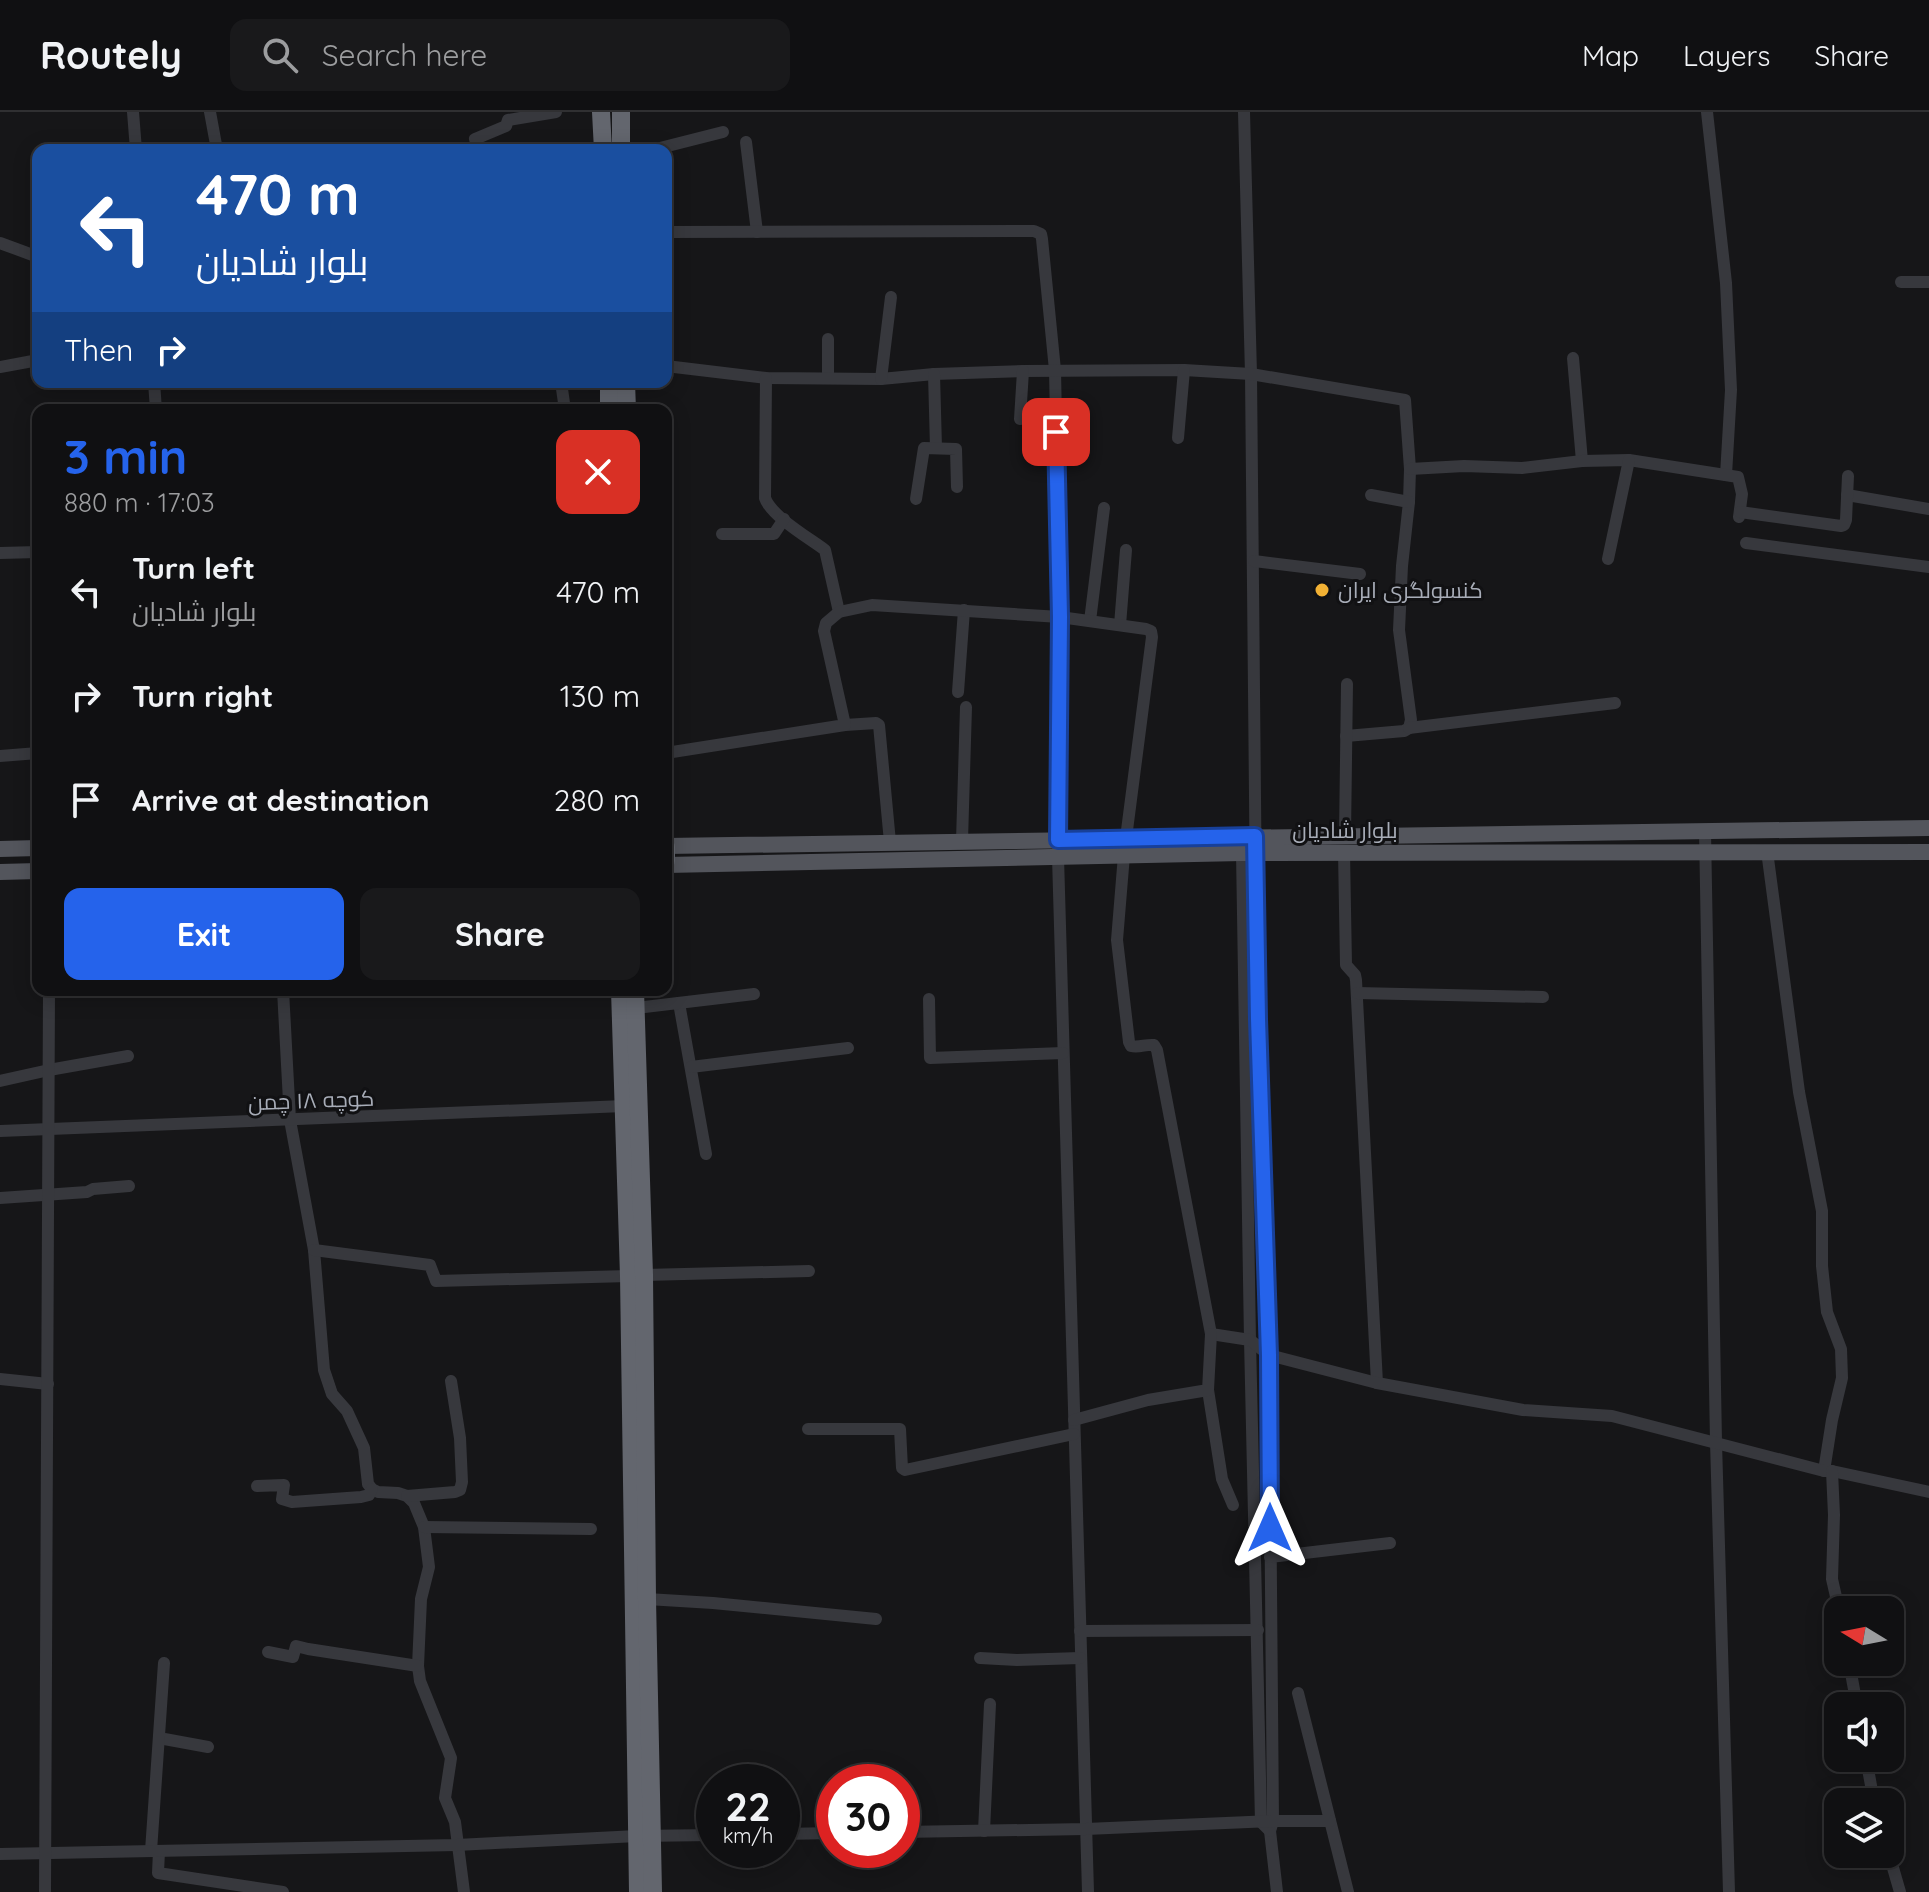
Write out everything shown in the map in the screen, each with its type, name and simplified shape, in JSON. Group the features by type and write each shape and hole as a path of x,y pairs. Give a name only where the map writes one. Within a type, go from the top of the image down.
{"highway":[{"path":"601,112 603,144"},
{"path":"621,112 621,144"},
{"path":"620,996 624,1106 637,1276 647,1599 644,1836 638,1892"},
{"path":"636,999 644,1836 653,1892"}],"main road":[{"name":"بلوار شادیان","path":"672,863 1058,848 1251,847 1705,831 1929,828"},
{"name":"بلوار شادیان","path":"672,846 962,841 1058,848"},
{"name":"بلوار شادیان","path":"1344,844 1929,852"},
{"path":"0,849 32,848"},
{"path":"0,872 32,871"}],"street":[{"path":"133,112 136,144"},
{"path":"210,112 216,144"},
{"path":"476,144 475,139 506,126 508,120 556,112"},
{"path":"1244,112 1254,561 1250,1340 1258,1630 1268,1825 1277,1892"},
{"path":"1707,112 1726,283 1732,476 1742,494 1739,515 1844,525 1848,476"},
{"path":"672,145 723,132"},
{"path":"746,142 757,232"},
{"path":"672,232 1034,231 1041,234 1055,370 1060,617 1058,848 1088,1892"},
{"path":"0,243 32,255"},
{"path":"1901,282 1929,282"},
{"path":"881,379 891,297"},
{"path":"828,339 828,378"},
{"path":"1573,358 1582,461"},
{"path":"0,367 32,361"},
{"path":"672,367 766,378 881,379 1055,370 1184,370 1251,374 1405,400 1410,469 1399,630 1411,720 1409,728"},
{"path":"1178,438 1184,370"},
{"path":"1020,419 1023,371"},
{"path":"934,374 936,448"},
{"path":"766,378 767,505 825,550 839,612"},
{"path":"916,499 926,447 956,449 957,487"},
{"path":"1410,469 1464,466 1522,468 1582,461 1629,460 1732,476"},
{"path":"1608,559 1629,460"},
{"path":"1371,495 1409,502"},
{"path":"1847,495 1929,509"},
{"path":"1090,621 1104,508"},
{"path":"722,534 774,534 784,519"},
{"path":"1746,543 1929,567"},
{"path":"1120,625 1126,550"},
{"path":"0,553 32,552"},
{"path":"1254,561 1360,574"},
{"path":"845,725 824,631 826,623 839,612 872,605 964,610 1060,617 1151,631 1117,940 1129,1042 1136,1047 1154,1045 1157,1050 1211,1334 1208,1390 1222,1479 1233,1505"},
{"path":"958,692 964,610"},
{"path":"1347,684 1344,844 1346,965 1356,977 1377,1383"},
{"path":"1346,736 1615,703"},
{"path":"962,841 966,707"},
{"path":"672,752 876,723 879,725 890,842"},
{"path":"0,756 32,753"},
{"path":"1705,831 1716,1442 1729,1892"},
{"path":"1251,847 1269,1355 1268,1825"},
{"path":"1767,851 1799,1092 1822,1211 1822,1266 1827,1312 1841,1349 1842,1378 1828,1471 1834,1515 1832,1579 1836,1596"},
{"path":"1357,993 1543,997"},
{"path":"636,999 679,1003 754,994"},
{"path":"45,1892 49,996"},
{"path":"283,996 290,1120 314,1250 324,1370 332,1394 347,1411 364,1448 368,1484 372,1489 407,1496 460,1490 460,1438 451,1381"},
{"path":"929,999 930,1058 1063,1053"},
{"path":"679,1003 706,1154"},
{"path":"691,1067 848,1048"},
{"path":"0,1081 128,1056"},
{"name":"كوچه ١٨ چمن","path":"0,1131 624,1106"},
{"path":"0,1198 48,1196 129,1186"},
{"path":"314,1250 430,1265 436,1281 809,1271"},
{"path":"1211,1334 1250,1340 1269,1355 1377,1383 1523,1410 1612,1416 1828,1471 1929,1492"},
{"path":"0,1379 48,1384"},
{"path":"808,1429 900,1429 902,1468 905,1470 1074,1427 1148,1400 1208,1390"},
{"path":"257,1486 284,1485 282,1499 292,1502 361,1497 369,1495 372,1489"},
{"path":"407,1496 414,1503 424,1527 429,1567 421,1599 420,1681 451,1758 445,1798 455,1822 464,1892"},
{"path":"424,1527 591,1529"},
{"path":"1270,1557 1390,1543"},
{"path":"647,1599 876,1619"},
{"path":"1080,1631 1258,1630"},
{"path":"268,1652 293,1657 296,1646 302,1646 418,1666"},
{"path":"980,1658 1080,1658"},
{"path":"164,1663 155,1851 158,1873 283,1892"},
{"path":"1298,1693 1348,1892"},
{"path":"984,1831 990,1704"},
{"path":"159,1738 208,1747"},
{"path":"920,1832 1330,1821"},
{"path":"0,1854 457,1845 696,1835"},
{"path":"1893,1868 1900,1892"}],"place":[{"name":"کنسولگری ایران","path":"1322,590"}],"route":[{"path":"1056,432 1060,617 1058,840 1255,836 1269,1355 1270,1528"}]}
